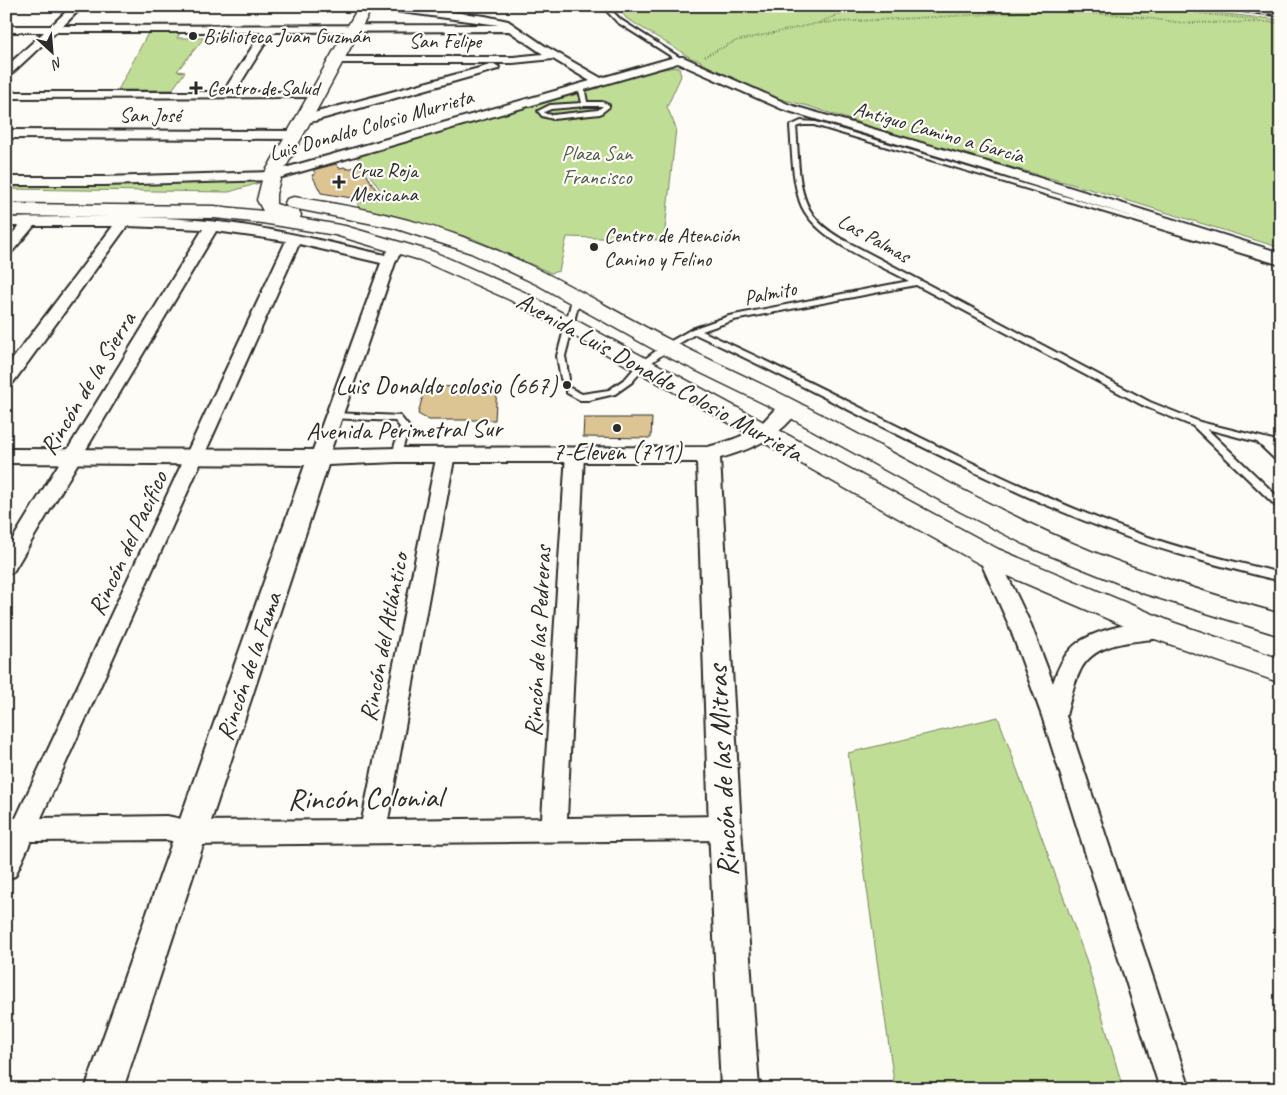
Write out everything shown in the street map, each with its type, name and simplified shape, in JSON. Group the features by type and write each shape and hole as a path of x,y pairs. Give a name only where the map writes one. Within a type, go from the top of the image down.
{"main road":[{"path":"314,225 300,217 270,209 264,199 272,176 366,6"},
{"name":"Avenida Luis Donaldo Colosio Murrieta","path":"9,191 264,199 349,212 444,238 501,259 667,347 789,408 973,508 1078,556 1176,594 1281,625"},
{"name":"Avenida Luis Donaldo Colosio Murrieta","path":"6,210 214,212 262,216 314,225 394,253 427,256 487,282 569,325 988,556 1162,630 1281,671"}],"street":[{"path":"6,73 78,6"},
{"path":"379,6 496,20 514,28 554,56 598,81"},
{"path":"227,95 269,28"},
{"path":"6,29 514,28"},
{"name":"San Felipe","path":"335,60 513,60 554,56"},
{"path":"303,120 513,60"},
{"path":"6,61 20,61"},
{"name":"Luis Donaldo Colosio Murrieta","path":"9,191 272,176 598,81 684,61"},
{"name":"Antiguo Camino a García","path":"684,61 786,107 996,169 1242,247 1281,257"},
{"path":"6,95 316,95"},
{"name":"San José","path":"6,134 294,135"},
{"path":"6,222 123,222 212,226 263,232 294,240 394,253"},
{"path":"6,250 30,222"},
{"path":"6,380 123,222"},
{"name":"Rincón de la Sierra","path":"6,567 212,226"},
{"name":"Rincón del Pacífico","path":"6,867 15,830 195,458 294,240"},
{"name":"Rincón de la Fama","path":"104,1089 319,458 394,253"},
{"name":"Avenida Perimetral Sur","path":"6,456 319,458 446,454 708,454 737,446 764,433 789,408"},
{"name":"Rincón del Atlántico","path":"373,830 446,454"},
{"name":"Rincón de las Pedreras","path":"554,830 575,454"},
{"name":"Rincón de las Mitras","path":"708,454 724,828 740,1089"},
{"path":"988,556 1020,625 1054,716 1175,1089"},
{"path":"1054,716 1072,664 1091,644 1115,636 1162,630"},
{"name":"Rincón Colonial","path":"15,830 167,828 191,833 724,828"}],"lane":[{"name":"Antiguo Camino a García","path":"604,6 619,21 684,61"},
{"path":"581,86 585,104"},
{"path":"585,104 602,104 607,106 600,112 553,117 544,115 541,111 550,107 585,104"},
{"name":"Las Palmas","path":"1281,262 814,123 801,123 793,126 801,194 807,212 821,229 837,240 1147,404 1197,424 1281,444"},
{"name":"Palmito","path":"570,391 580,397 599,396 629,380 641,366 667,347 695,331 732,318 917,282"},
{"path":"565,378 561,356 576,298"},
{"path":"695,331 755,358 1027,494 1115,530 1207,560 1281,577"},
{"path":"334,416 397,418 405,427 397,455"},
{"path":"1197,424 1281,506"},
{"path":"1260,440 1281,460"}],"path":[{"path":"819,23 846,11 868,6"},
{"path":"1138,6 1281,23"},
{"path":"684,61 736,40 819,23 1049,11 1124,15 1183,23 1272,22"}],"green space":[{"path":"617,6 1155,6 1281,20 1281,248 1100,192 899,136 808,106 769,96 701,61 691,58 626,18"},
{"path":"181,32 177,38 204,38 177,71 185,72 172,90 118,90 148,33"},
{"name":"Plaza San Francisco","path":"679,67 681,76 667,107 676,128 664,240 567,237 559,271 551,273 474,239 408,219 358,207 358,203 385,197 356,155 599,88 626,77 649,71"},
{"path":"259,179 259,183 229,192 6,189 6,185 83,185"},
{"path":"998,717 1087,962 1123,1089 895,1089 848,753"}],"building":[{"name":"Cruz Roja Mexicana","path":"336,164 339,168 345,167 346,169 361,166 380,196 364,200 321,193 312,175 316,174 313,170"},
{"path":"497,386 495,420 429,420 418,414 425,387"},
{"name":"7-Eleven (711)","path":"584,418 652,418 651,438 583,437"}],"railway":[{"path":"1190,6 1281,16"}],"place":[{"name":"Biblioteca Juan Guzmán","path":"193,36"},
{"name":"Centro de Salud","path":"196,88"},
{"name":"Cruz Roja Mexicana","path":"339,182"},
{"name":"Centro de Atención Canino y Felino","path":"594,247"},
{"name":"Luis Donaldo colosio (667)","path":"567,385"},
{"name":"7-Eleven (711)","path":"617,428"}]}
